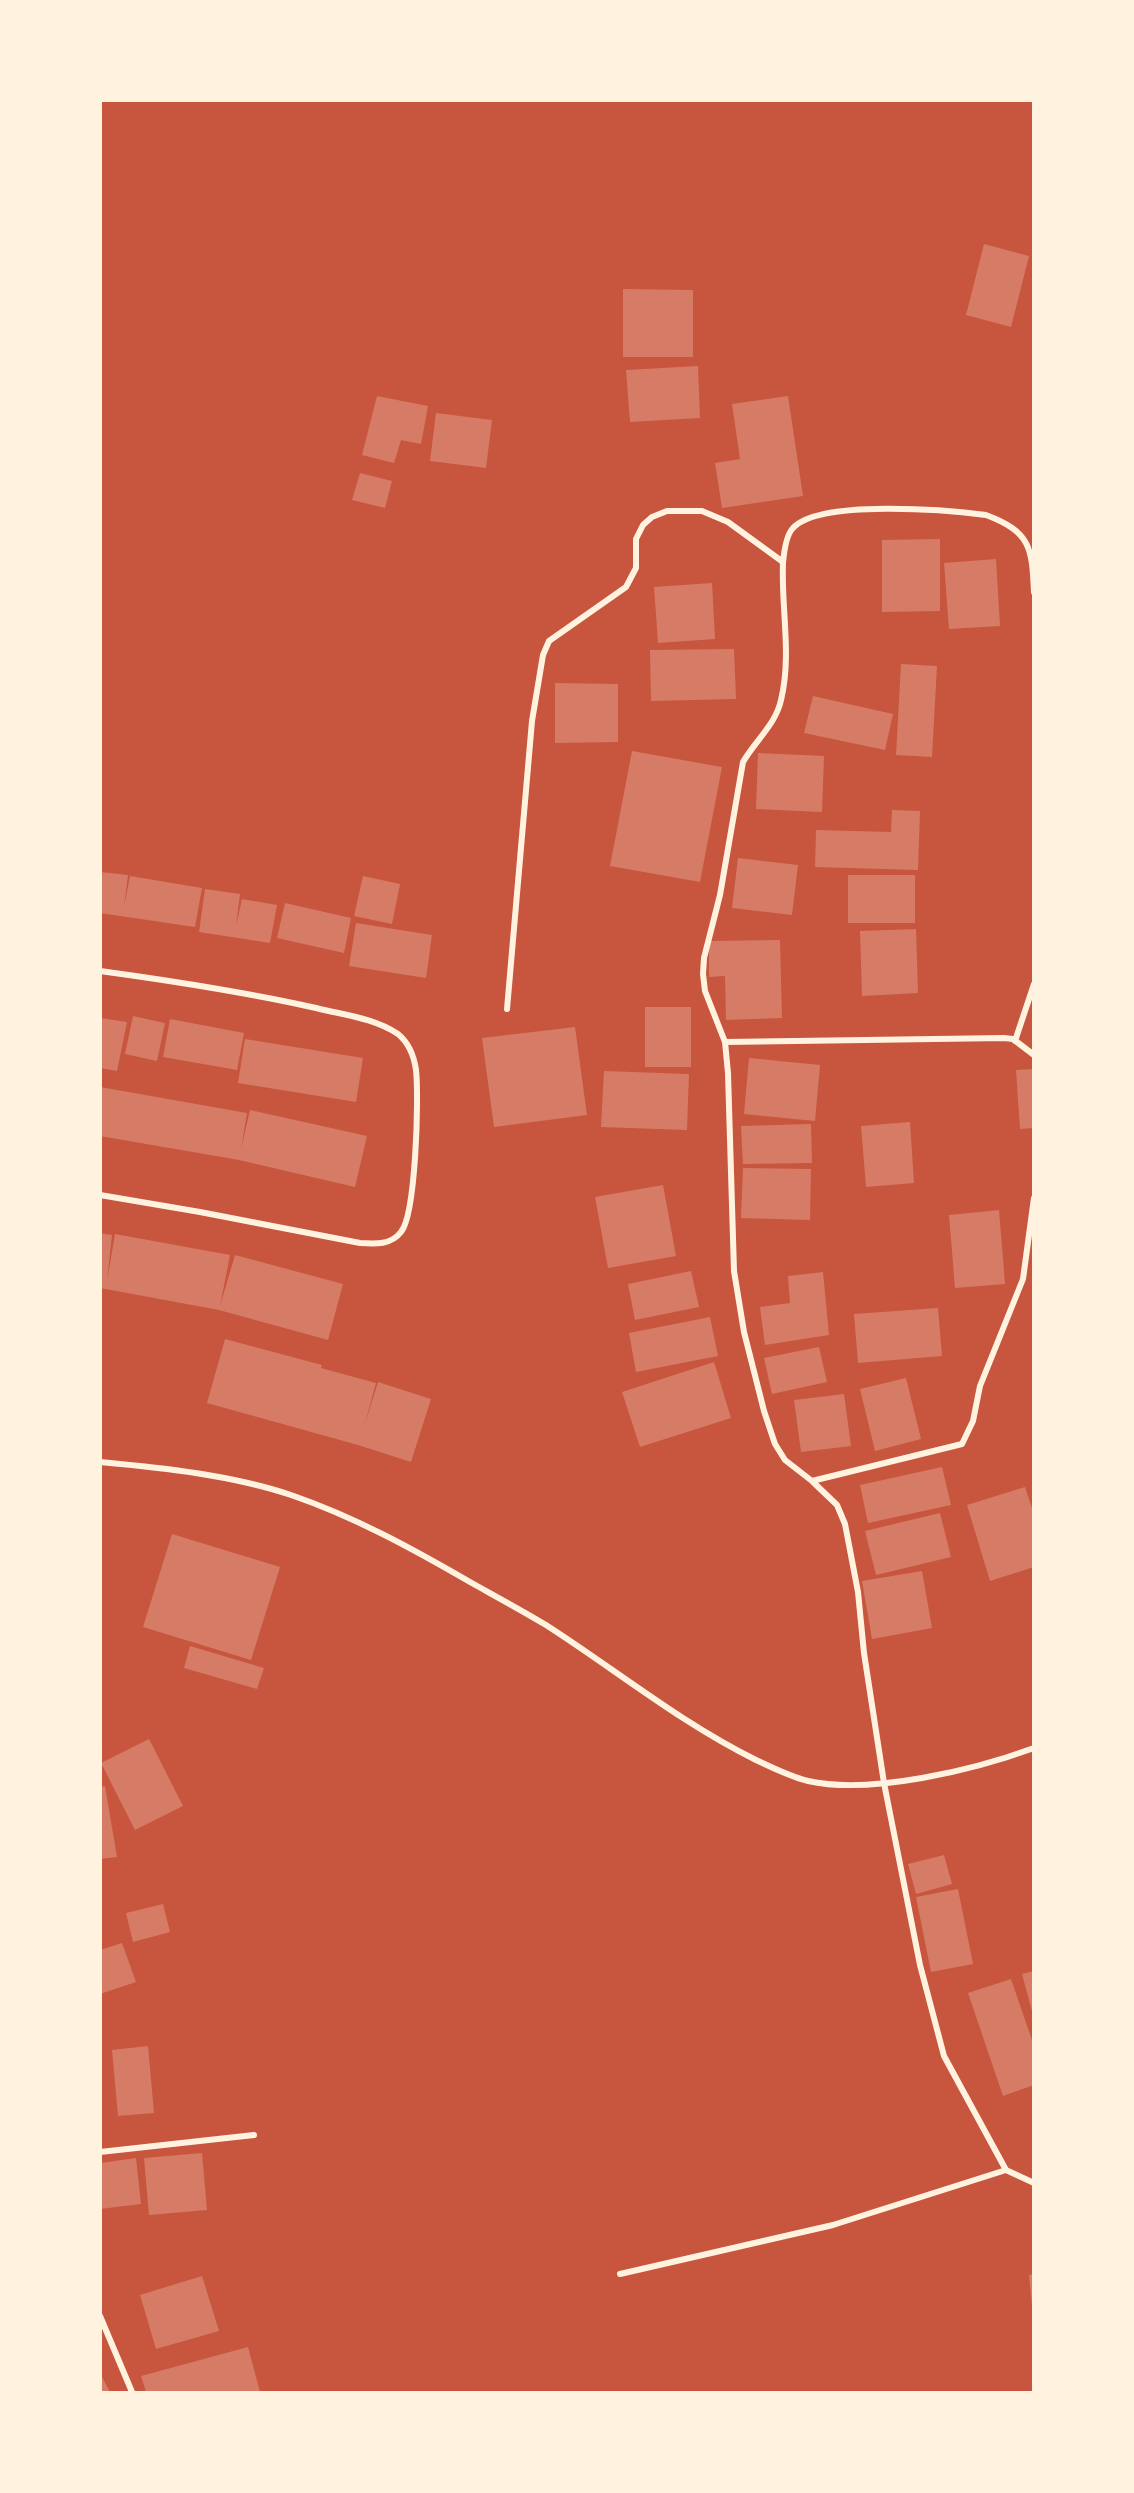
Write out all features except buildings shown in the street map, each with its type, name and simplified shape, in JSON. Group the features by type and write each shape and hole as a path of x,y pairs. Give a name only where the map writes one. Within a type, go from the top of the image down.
{"street":[{"path":"1034,592 1033,557 1029,547 1015,530 1001,520 986,514 867,509 822,514 802,521 791,529 783,562 786,663 781,702 776,715 754,743 743,762 720,895 704,958 705,991 725,1042 730,1110 729,1154 734,1270 744,1332 764,1411 775,1444 785,1460 837,1505 849,1540 884,1782 920,1965 944,2056 1006,2170 1034,2183"},
{"path":"507,1009 532,721 543,655 549,641 626,587 636,568 636,539 643,525 652,517 667,511 702,512 728,522 783,562"},
{"path":"100,971 275,999 377,1022 400,1035 408,1044 416,1070 417,1106 411,1204 406,1226 392,1241 360,1244 200,1212 100,1195"},
{"path":"1015,1041 1034,984"},
{"path":"725,1042 1004,1038 1015,1041 1034,1055"},
{"path":"812,1481 962,1444 973,1421 980,1386 1023,1279 1034,1198"},
{"path":"100,1462 171,1469 239,1482 290,1495 389,1536 545,1625 666,1708 731,1748 808,1781 848,1785 884,1782 973,1767 1034,1748"},
{"path":"100,2152 254,2135"},
{"path":"620,2274 833,2225 1006,2170"},
{"path":"100,2316 132,2392"}]}
